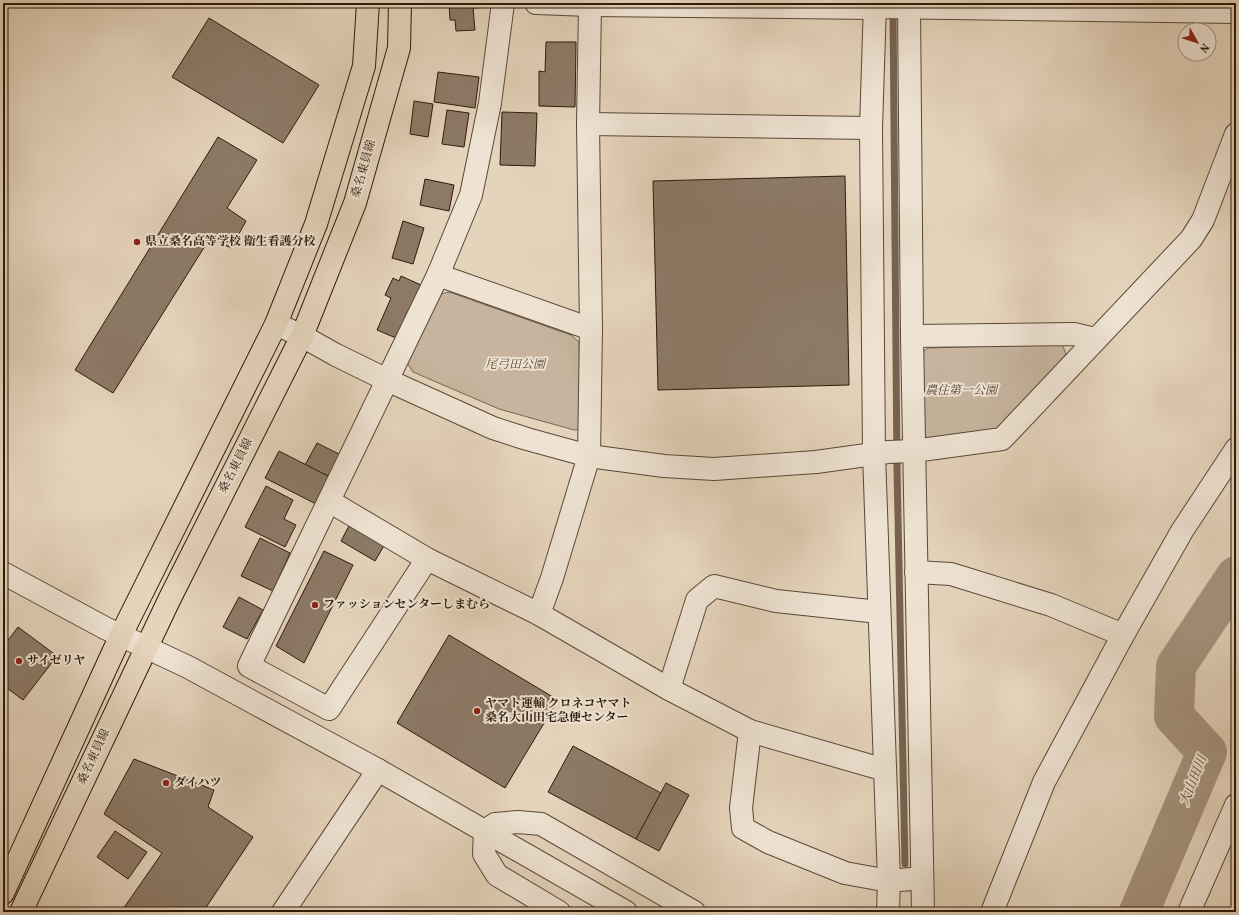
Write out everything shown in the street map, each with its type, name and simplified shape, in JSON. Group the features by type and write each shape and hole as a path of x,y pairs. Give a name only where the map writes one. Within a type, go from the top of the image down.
{"main road":[{"name":"桑名東員線","path":"3,893 121,635 276,324 316,224 364,66 368,3"},
{"name":"桑名東員線","path":"21,912 146,648 302,336 355,203 399,48 400,3"}],"street":[{"path":"427,559 329,709 249,666 438,275 471,195 490,103 503,3"},
{"path":"536,3 590,5 878,6 907,8 1236,12"},
{"path":"539,614 589,456 591,329 588,124 590,5"},
{"path":"878,6 870,128 896,452 916,572 923,912"},
{"path":"886,900 885,770 879,612 896,452 912,336 907,8"},
{"path":"588,124 870,128"},
{"path":"276,324 387,380 493,428 589,456 664,466 714,469 816,462 1002,440 1095,339 1191,239 1203,220 1236,134"},
{"path":"438,275 591,329"},
{"path":"912,336 1074,334 1095,339"},
{"path":"992,912 1044,782 1123,635 1182,531 1236,449"},
{"path":"329,501 427,559 539,614 669,689 750,731 885,770"},
{"path":"916,572 950,574 1051,605 1123,635"},
{"path":"3,573 98,624 188,667 378,770 626,912"},
{"path":"669,689 697,600 714,586 776,601 879,612"},
{"path":"750,731 741,808 743,828 768,842 845,873 886,900"},
{"path":"283,912 378,770"},
{"path":"1189,912 1236,805"},
{"path":"485,831 495,824 518,822 541,824 694,912"},
{"path":"485,831 484,854 497,875 559,912"},
{"path":"886,900 922,878"}],"green space":[{"name":"尾弓田公園","path":"449,292 571,335 579,342 581,429 574,430 499,409 413,372 406,361 441,294"},
{"name":"農住第一公園","path":"1062,344 1066,354 1002,430 929,440 918,429 915,358 928,348"}],"building":[{"path":"449,3 493,3 493,7 473,8 475,30 456,31 455,20 450,20"},
{"path":"209,18 319,85 283,143 172,77"},
{"path":"546,42 576,42 575,107 539,106 539,71 545,72"},
{"path":"438,72 479,77 475,108 434,102"},
{"path":"414,101 433,104 428,137 410,134"},
{"path":"447,110 469,113 464,147 442,144"},
{"path":"502,112 537,113 535,166 500,165"},
{"path":"218,137 257,160 227,208 246,221 231,248 210,238 113,393 75,370"},
{"path":"845,176 849,385 658,390 653,181"},
{"path":"425,179 454,185 449,211 420,205"},
{"path":"403,221 424,228 413,264 392,258"},
{"path":"401,276 421,285 396,338 377,330 391,298 385,295 393,278 399,281"},
{"path":"317,443 341,455 330,477 305,465"},
{"path":"279,451 330,477 316,504 265,478"},
{"path":"266,486 293,500 284,519 296,525 285,547 245,527"},
{"path":"350,524 385,544 375,561 341,541"},
{"path":"260,538 290,553 273,591 241,576"},
{"name":"ファッションセンターしまむら","path":"324,551 353,565 304,663 276,646"},
{"path":"239,597 263,610 247,639 223,627"},
{"path":"18,627 57,656 23,700 3,685 3,647"},
{"name":"ヤマト運輸 クロネコヤマト 桑名大山田宅急便センター","path":"449,635 558,700 505,788 397,723"},
{"path":"573,746 661,793 636,839 548,792"},
{"path":"134,759 214,790 208,807 253,837 203,912 121,912 162,853 104,814"},
{"path":"666,783 689,795 659,851 636,839"},
{"path":"115,831 147,852 128,879 97,857"}],"waterway":[{"path":"893,9 897,468 905,864"},
{"name":"大山田川","path":"1139,912 1207,752 1174,716 1176,666 1236,576"}],"place":[{"name":"県立桑名高等学校 衛生看護分校","path":"137,242"},
{"name":"ファッションセンターしまむら","path":"315,605"},
{"name":"サイゼリヤ","path":"19,661"},
{"name":"ヤマト運輸 クロネコヤマト 桑名大山田宅急便センター","path":"477,711"},
{"name":"ダイハツ","path":"166,783"}]}
